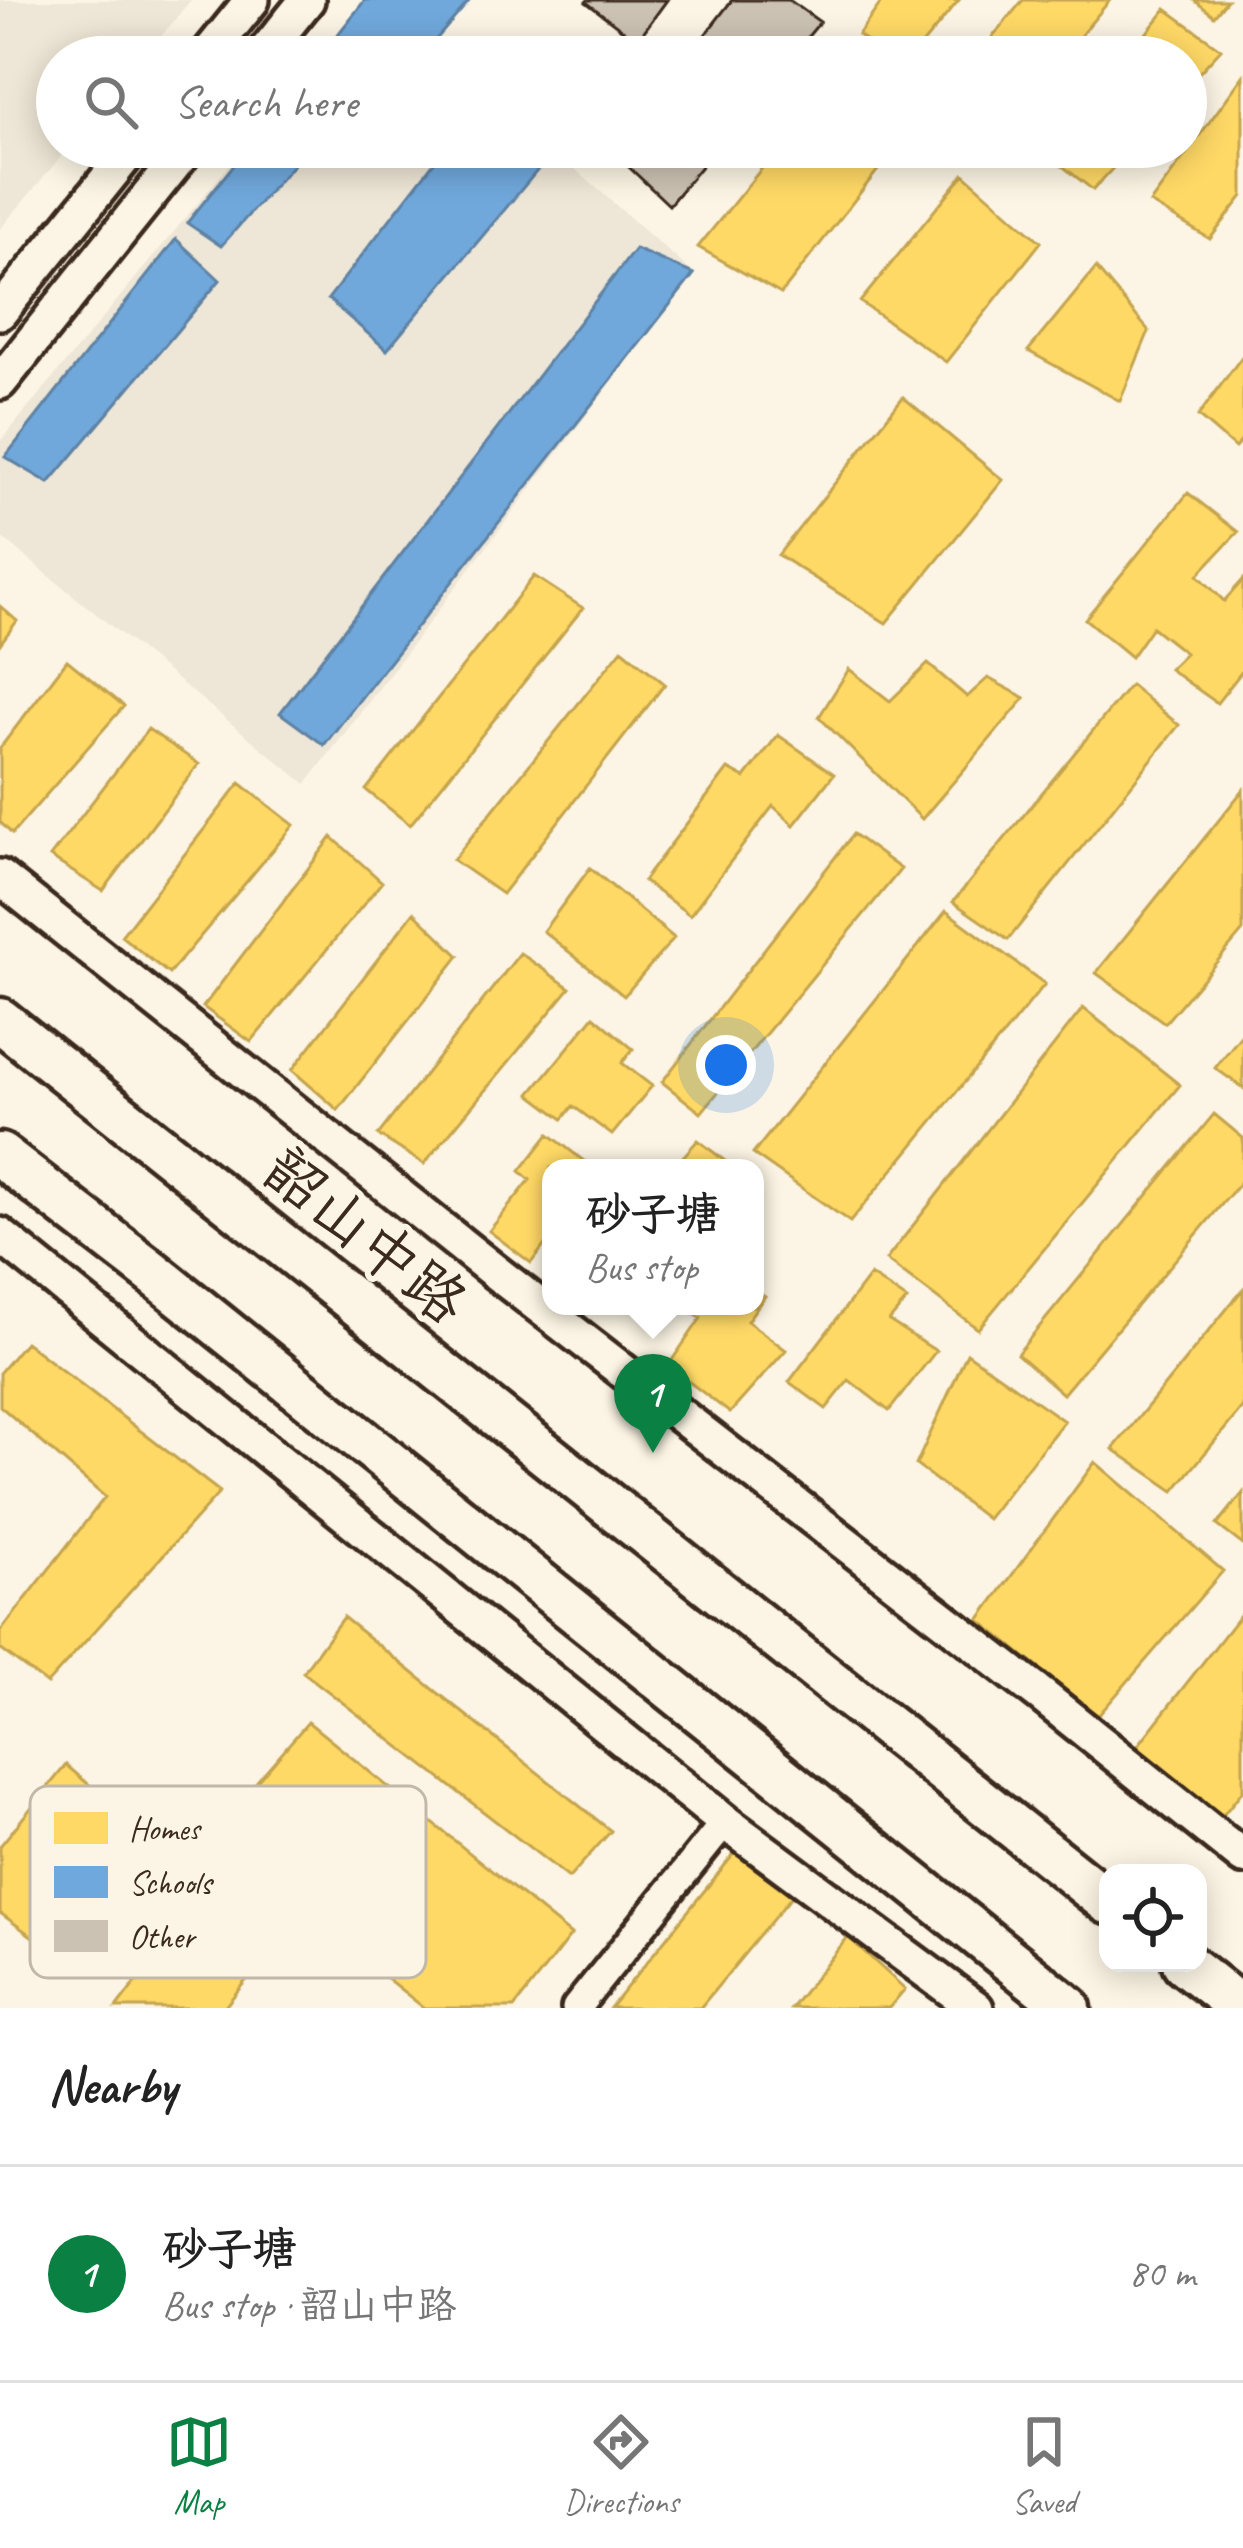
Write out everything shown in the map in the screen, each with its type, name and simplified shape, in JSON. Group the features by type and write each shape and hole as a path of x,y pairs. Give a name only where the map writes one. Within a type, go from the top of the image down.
{"main road":[{"name":"韶山中路","path":"0,1020 1099,1895"},
{"path":"0,1155 1069,2008"},
{"path":"1195,1972 1241,2008"}],"street":[{"path":"223,36 252,0"},
{"path":"278,36 307,0"},
{"path":"0,312 116,168"},
{"path":"0,382 171,168"},
{"path":"0,877 542,1308"},
{"path":"0,1235 725,1822 976,2008"},
{"path":"551,1315 1243,1857"},
{"path":"576,2008 725,1822"}],"shaded area":[{"path":"0,0 191,0 161,36 36,36 36,168 51,168 0,229"},
{"path":"227,168 574,168 694,274 306,784 0,536 0,442"}],"building: Homes":[{"path":"883,0 959,0 929,36 858,35"},
{"path":"1023,0 1110,0 1080,36 993,36"},
{"path":"1194,0 1227,0 1214,16"},
{"path":"1166,9 1203,36 1144,36"},
{"path":"1207,39 1221,49 1207,64"},
{"path":"1243,76 1243,196 1210,239 1150,203 1176,168 1207,168 1207,125"},
{"path":"762,168 880,168 781,294 698,247"},
{"path":"1065,168 1113,168 1093,190"},
{"path":"964,174 1041,242 946,362 860,302"},
{"path":"1096,268 1149,331 1120,401 1028,351"},
{"path":"1243,355 1243,439 1235,448 1198,416"},
{"path":"903,397 1003,480 886,623 778,555"},
{"path":"1188,493 1238,532 1198,575 1224,601 1243,580 1243,670 1217,703 1169,669 1185,653 1152,627 1131,657 1085,619"},
{"path":"534,576 583,608 410,825 366,790"},
{"path":"0,606 17,621 0,644"},
{"path":"622,649 665,684 502,894 453,860"},
{"path":"67,660 124,706 12,834 0,822 0,748"},
{"path":"928,664 967,697 988,678 1025,698 922,819 819,717 849,669 890,701"},
{"path":"1130,685 1179,725 1008,940 953,902"},
{"path":"148,729 199,764 103,891 50,857"},
{"path":"778,735 834,774 794,825 773,806 690,915 643,881 728,769 745,778"},
{"path":"240,783 294,825 169,974 121,936"},
{"path":"1243,790 1243,931 1165,1023 1096,973"},
{"path":"853,834 901,869 701,1113 662,1082"},
{"path":"332,837 382,882 251,1042 203,1007"},
{"path":"590,868 674,938 624,996 543,931"},
{"path":"946,911 1045,984 850,1222 753,1154"},
{"path":"414,912 459,956 338,1110 292,1070"},
{"path":"520,953 570,988 424,1164 378,1135"},
{"path":"1083,1008 1180,1085 978,1329 886,1260"},
{"path":"594,1016 633,1049 622,1063 652,1086 612,1135 573,1106 563,1119 530,1094"},
{"path":"1243,1033 1243,1088 1215,1068"},
{"path":"1214,1114 1243,1138 1243,1179 1063,1394 1017,1354"},
{"path":"549,1134 581,1159 542,1159 542,1249 531,1263 489,1231 530,1180 520,1171"},
{"path":"698,1140 722,1159 681,1159"},
{"path":"870,1275 907,1300 889,1321 936,1351 889,1411 849,1380 826,1409 789,1382"},
{"path":"1243,1289 1243,1407 1174,1491 1113,1449"},
{"path":"696,1315 751,1315 747,1321 786,1350 730,1413 668,1366 701,1318"},
{"path":"25,1342 220,1492 47,1684 0,1649 0,1632 105,1497 0,1406 0,1372"},
{"path":"967,1353 1064,1421 987,1519 916,1465"},
{"path":"1095,1462 1223,1571 1098,1716 979,1620"},
{"path":"1243,1493 1243,1545 1217,1525"},
{"path":"1243,1611 1243,1790 1220,1819 1136,1748"},
{"path":"343,1617 611,1831 569,1878 303,1672"},
{"path":"308,1722 387,1786 253,1786"},
{"path":"66,1765 91,1786 49,1786"},
{"path":"30,1809 30,1935 0,1913 0,1846"},
{"path":"426,1818 571,1935 514,2008 424,2008 386,1978 426,1978"},
{"path":"738,1849 792,1896 700,2008 610,2008"},
{"path":"848,1937 905,1989 889,2008 791,2008"},
{"path":"139,1978 248,1978 224,2008 116,2008"}],"building: Schools":[{"path":"365,0 470,0 439,36 337,36"},
{"path":"231,168 290,168 221,246 187,223"},
{"path":"430,168 539,168 387,350 328,299"},
{"path":"176,239 220,280 49,483 5,457"},
{"path":"635,249 694,274 324,745 280,713"}],"building: Other":[{"path":"667,0 641,36 630,36 586,2"},
{"path":"732,0 789,0 820,22 808,36 704,36"},
{"path":"630,168 700,168 669,205"}],"place":[{"name":"砂子塘","path":"653,1453"}]}
